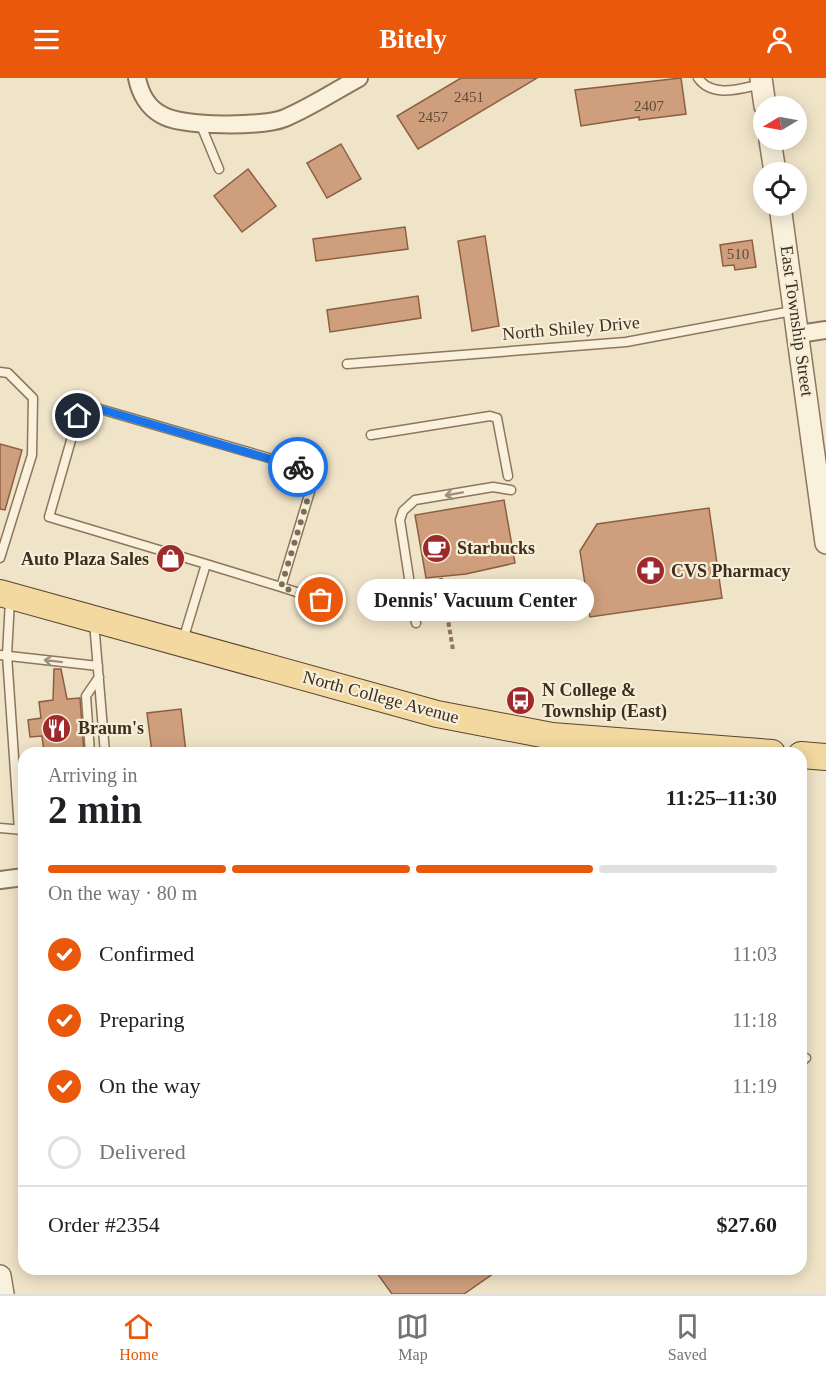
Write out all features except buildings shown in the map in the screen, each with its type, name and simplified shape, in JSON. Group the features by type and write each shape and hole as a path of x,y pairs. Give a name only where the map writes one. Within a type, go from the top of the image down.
{"main road":[{"name":"North College Avenue","path":"5,595 437,714 552,736 694,747"},
{"path":"807,755 826,757"}],"street":[{"path":"137,78 148,104 163,116 200,123 269,123 285,118 359,78"},
{"path":"762,81 764,96"},
{"name":"East Township Street","path":"782,216 824,511 826,543"},
{"path":"799,334 826,330"},
{"path":"0,880 18,878"}],"lane":[{"path":"698,78 712,89 726,91 762,81"},
{"path":"200,123 219,169"},
{"name":"North Shiley Drive","path":"347,364 626,342 796,310"},
{"path":"0,372 8,373 33,398 32,455 1,546 0,558"},
{"path":"281,587 312,485 307,469 93,407 78,416 49,517 321,600"},
{"path":"371,435 490,416 497,418 508,476"},
{"path":"416,623 400,520 403,511 415,500 493,487 511,490"},
{"path":"182,643 206,564"},
{"path":"5,595 3,655 18,793"},
{"path":"94,619 105,747"},
{"path":"3,655 98,666"},
{"path":"90,747 86,696 99,677"},
{"path":"0,828 18,830"}],"path":[{"path":"441,578 453,650"}],"way so far":[{"path":"298,467 307,469 312,485 281,587 321,600"}],"place":[{"name":"Starbucks","path":"436,548"},
{"name":"Auto Plaza Sales","path":"170,559"},
{"name":"CVS Pharmacy","path":"650,571"},
{"name":"Dennis' Vacuum Center","path":"321,600"},
{"name":"N College & Township (East)","path":"521,700"},
{"name":"Braum's","path":"57,728"}],"route":[{"path":"78,416 93,407 298,467"}]}
